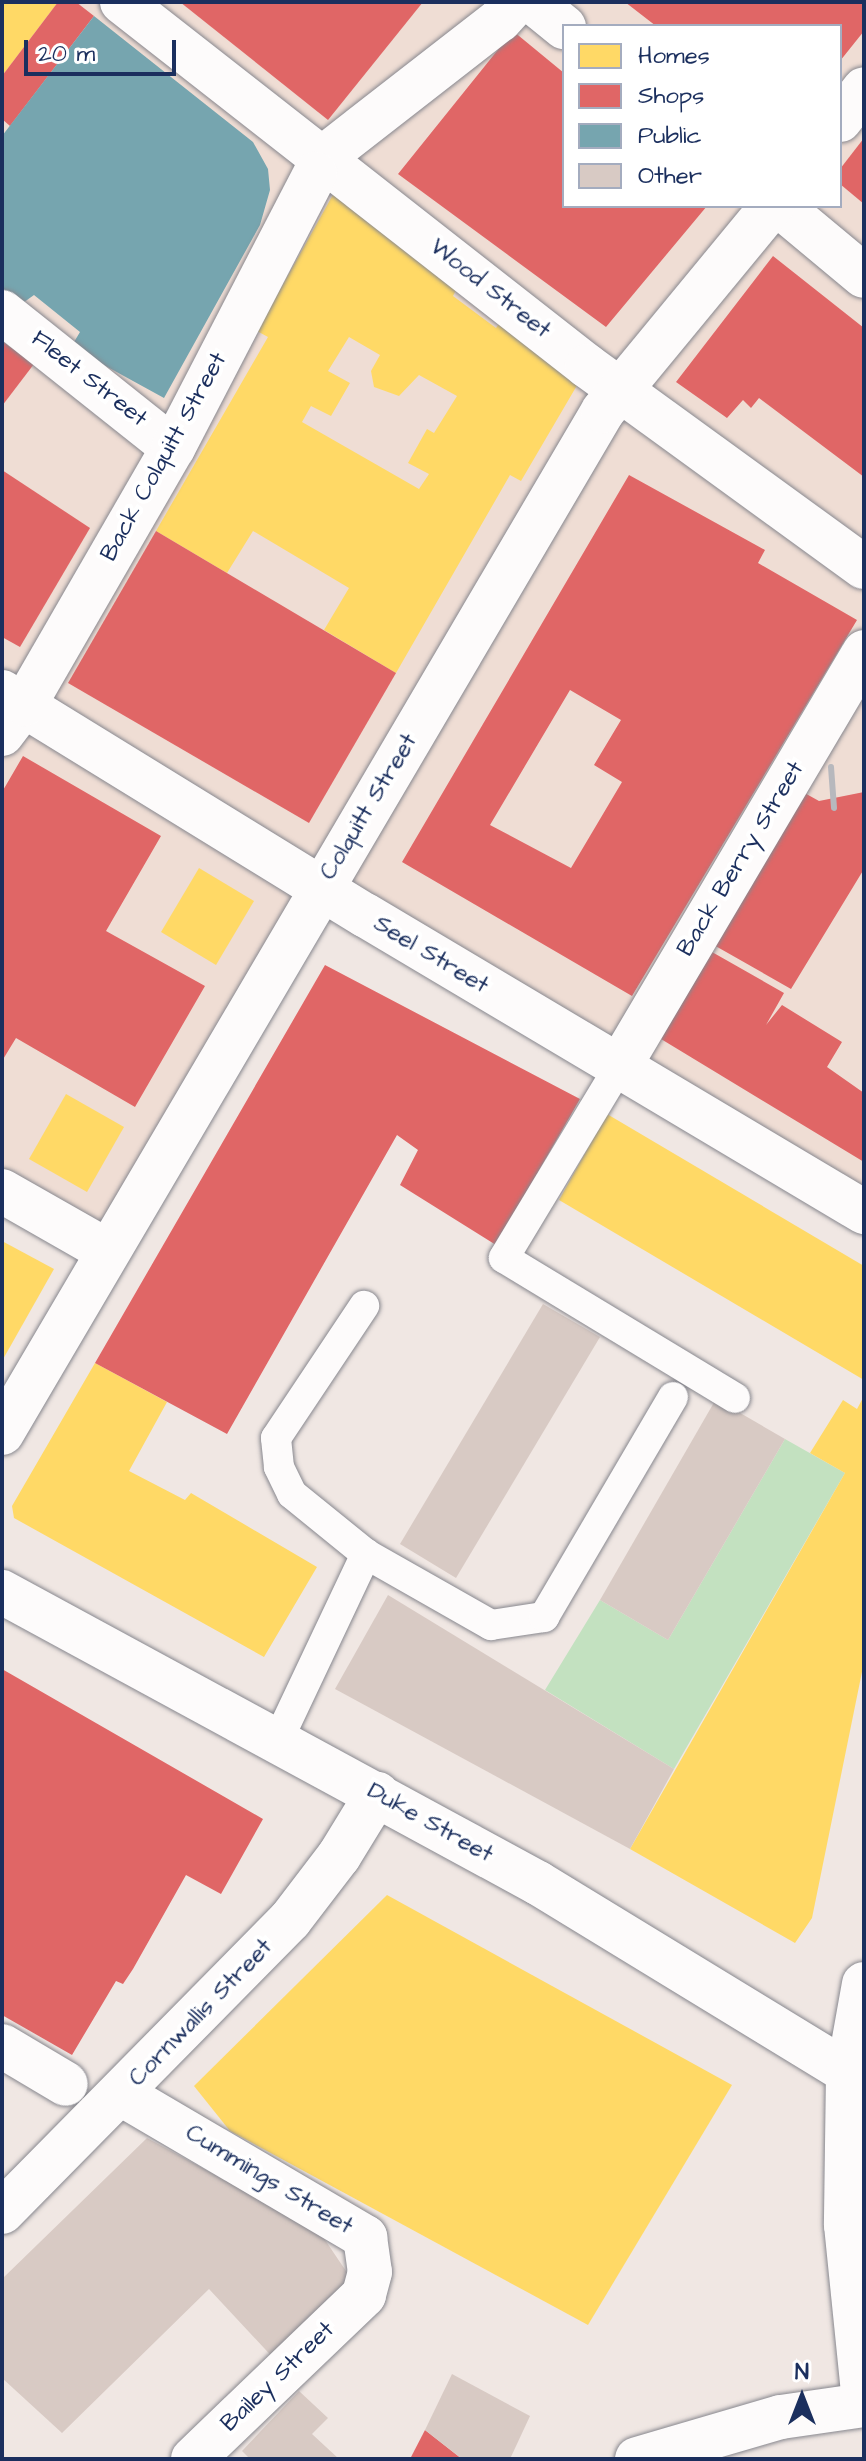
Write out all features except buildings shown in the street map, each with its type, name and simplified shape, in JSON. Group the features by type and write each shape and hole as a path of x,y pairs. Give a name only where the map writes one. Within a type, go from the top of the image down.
{"street":[{"name":"Wood Street","path":"122,2 621,391 864,567"},
{"name":"Back Colquitt Street","path":"10,710 173,448 324,161 500,20 516,2"},
{"path":"533,2 562,25"},
{"path":"842,117 864,89"},
{"name":"Colquitt Street","path":"2,1433 603,411 770,208"},
{"path":"782,208 864,276"},
{"name":"Fleet Street","path":"2,312 173,448"},
{"name":"Back Berry Street","path":"619,1067 864,652"},
{"name":"Seel Street","path":"10,710 321,889 864,1212"},
{"path":"2,1191 107,1251"},
{"name":"Duke Street","path":"2,1592 279,1738 538,1883 758,2013 856,2078"},
{"name":"Cornwallis Street","path":"2,2212 123,2095 290,1920 339,1856 377,1794"},
{"path":"641,2456 781,2417 864,2403 846,2225 864,1984"},
{"path":"2,2046 66,2084"},
{"name":"Cummings Street","path":"123,2095 365,2237 370,2272 364,2295"},
{"name":"Bailey Street","path":"193,2459 364,2295"}],"lane":[{"path":"619,1067 504,1258 735,1398"},
{"path":"364,1306 276,1438 279,1467 292,1494 366,1554 491,1625 544,1617 673,1397"},
{"path":"279,1738 366,1554"}],"shaded area":[{"path":"2,2 864,2 864,1212 321,889 107,1251 2,1194"}],"green space":[{"path":"785,1439 845,1473 674,1769 545,1690 600,1600 668,1640"}],"railway":[{"path":"831,767 834,808"}]}
